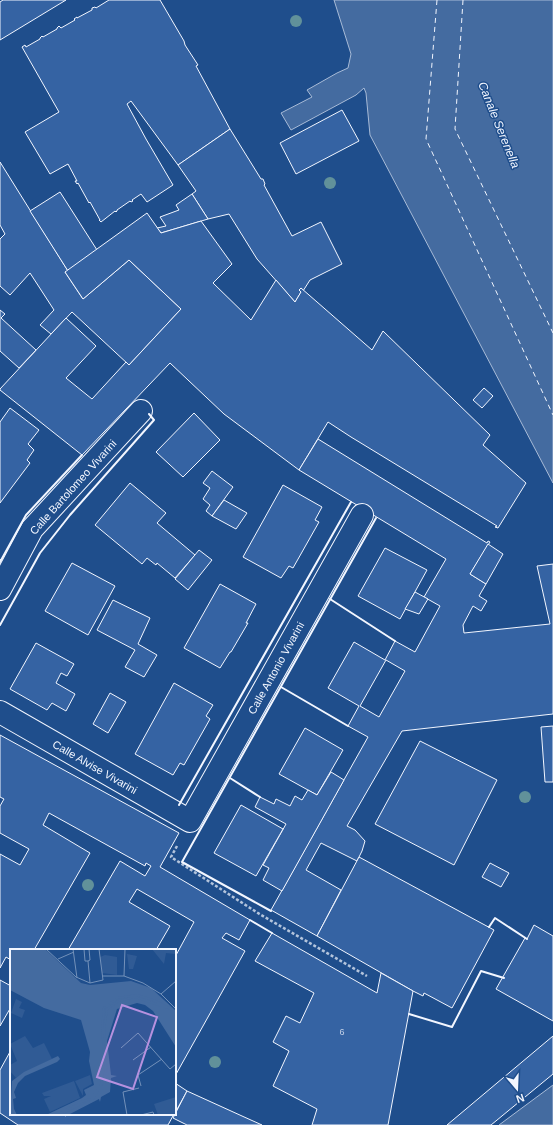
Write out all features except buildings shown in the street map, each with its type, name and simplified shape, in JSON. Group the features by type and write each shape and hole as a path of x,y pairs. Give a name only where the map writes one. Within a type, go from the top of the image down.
{"street":[{"name":"Calle Bartolomeo Vivarini","path":"0,589 32,529 141,411"},
{"name":"Calle Antonio Vivarini","path":"190,821 362,515"},
{"name":"Calle Alvise Vivarini","path":"0,712 190,821"}],"path":[{"path":"190,821 171,857 261,915 368,976"}],"water":[{"name":"Canale Serenella","path":"334,0 553,0 553,483 370,135 366,93 364,88 356,95 291,130 281,113 312,97 307,90 348,68 351,54"},
{"path":"553,1085 553,1125 499,1125"}],"ferry route":[{"path":"437,0 426,139 553,415"},
{"path":"463,0 455,129 553,333"}],"wall":[{"path":"0,625 40,553 70,515 154,420 149,414"},
{"path":"0,562 26,515 82,455"},
{"path":"179,805 351,502"},
{"path":"271,911 182,862 376,518"},
{"path":"330,599 395,641"},
{"path":"281,687 348,726"},
{"path":"230,778 260,797"},
{"path":"489,927 495,918 527,939"},
{"path":"250,920 272,933"},
{"path":"409,1014 452,1027 481,971 504,978"}]}
